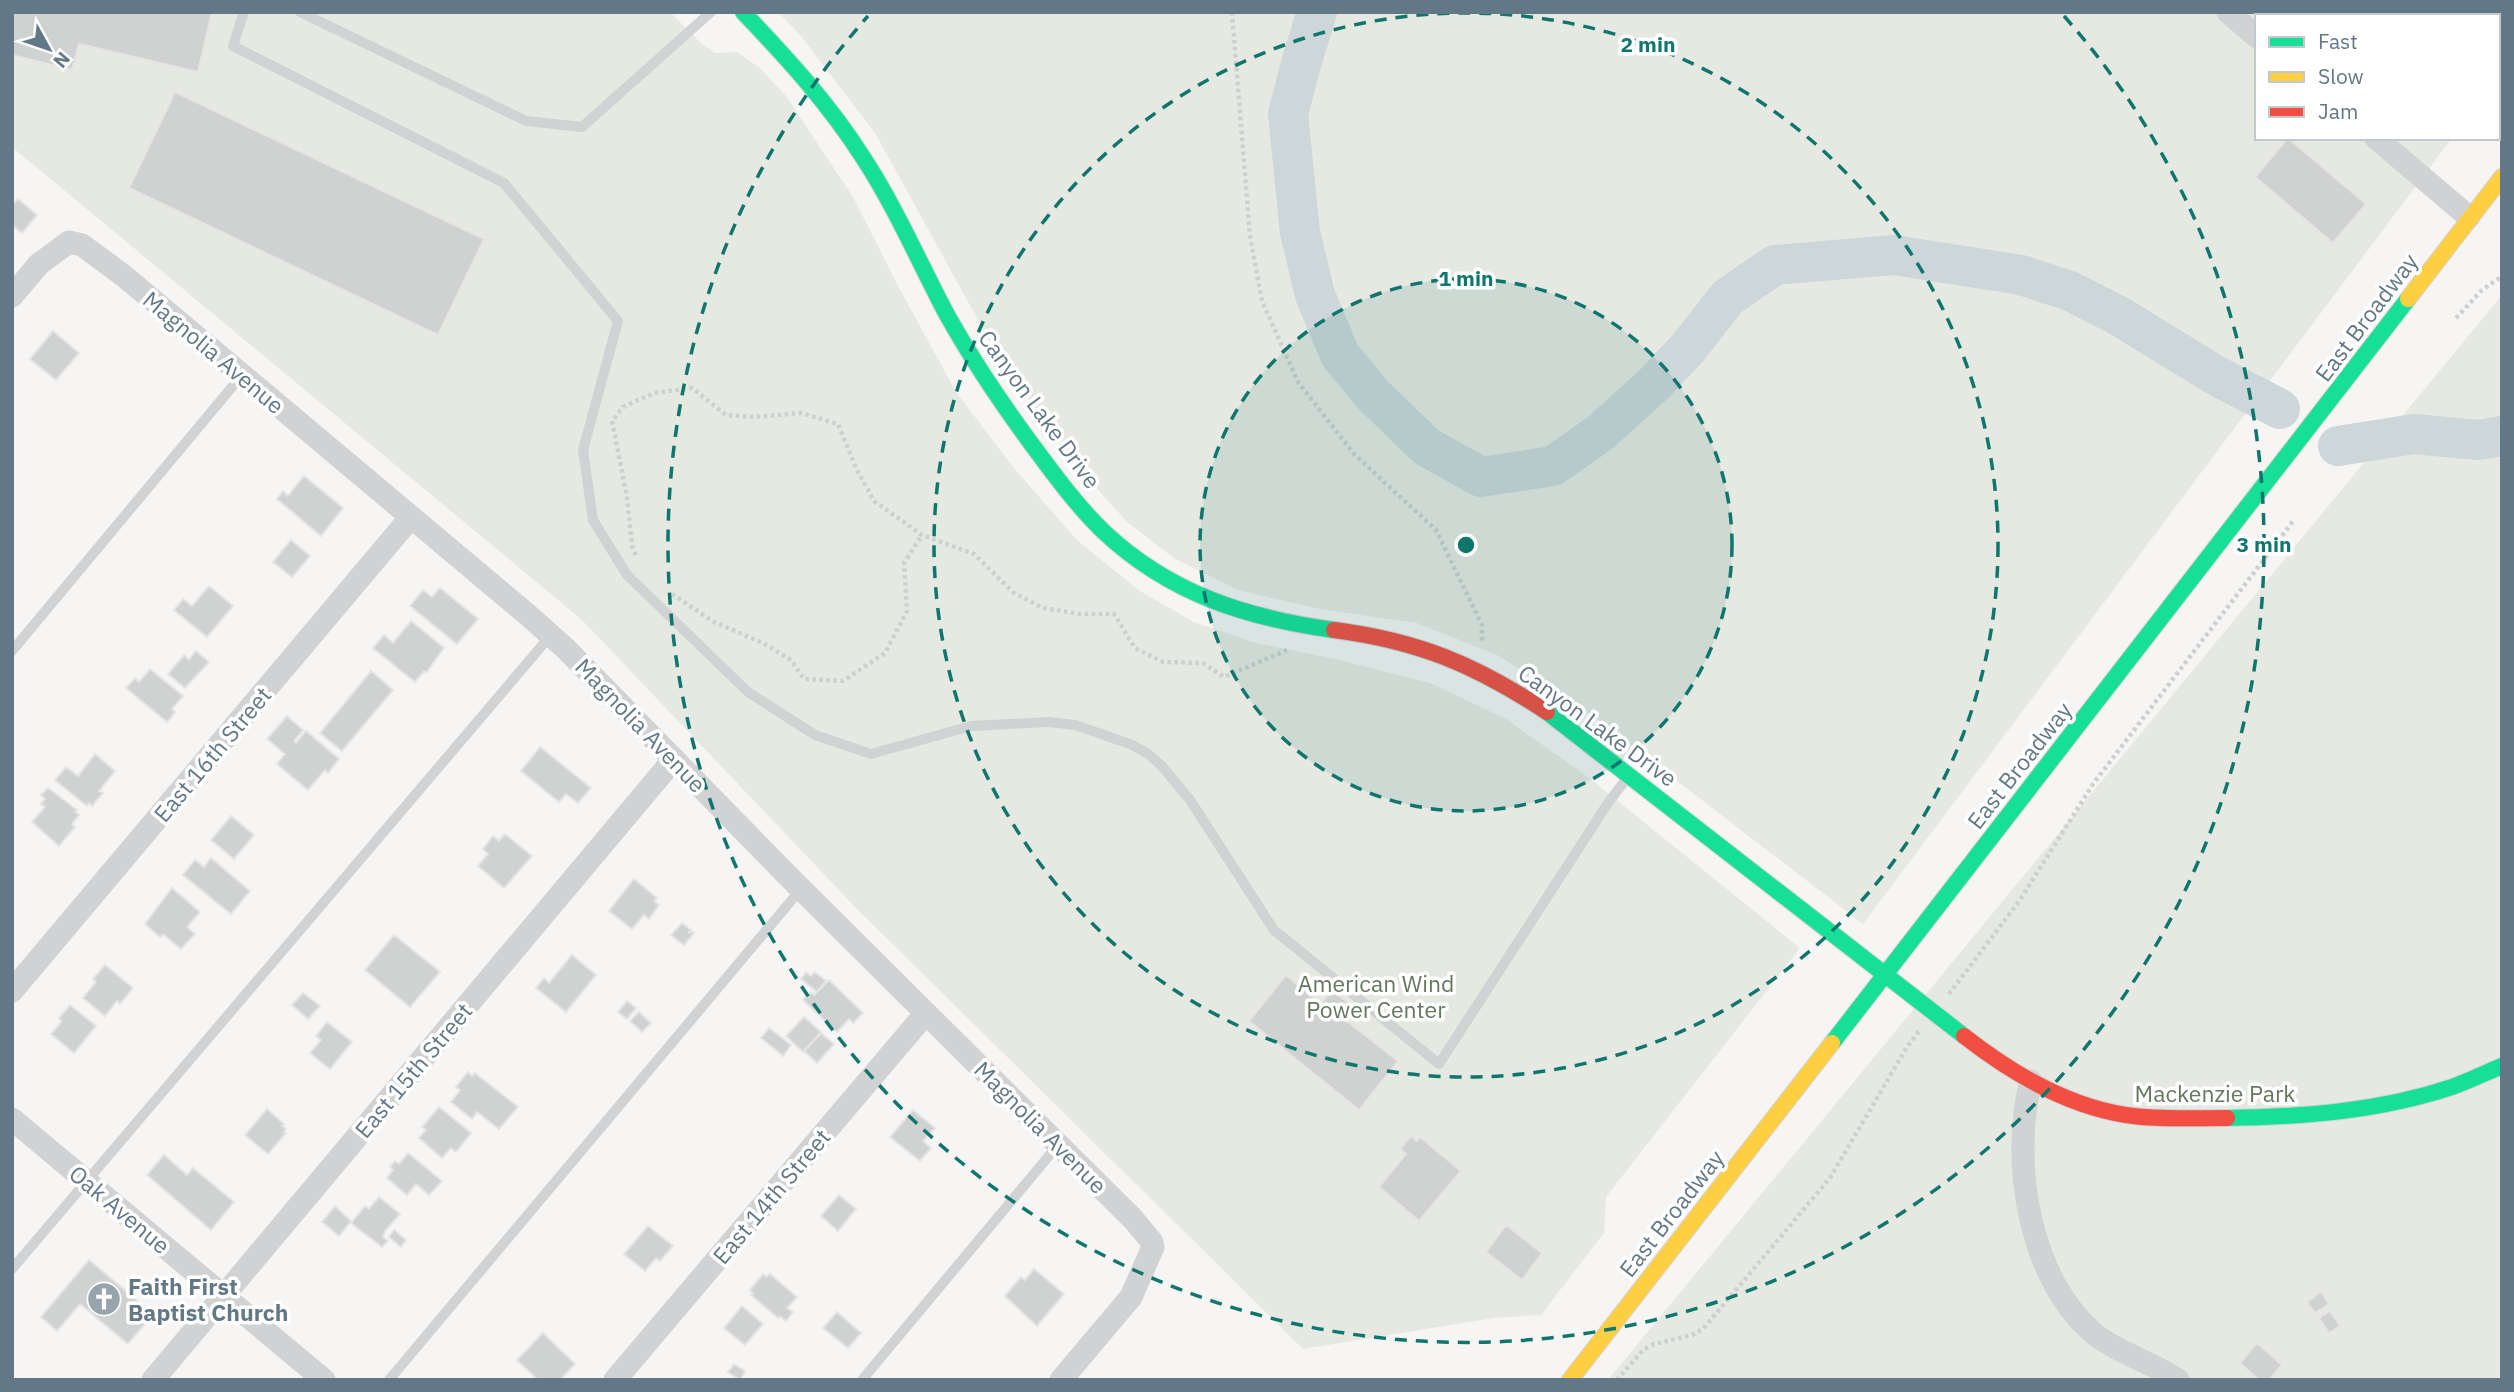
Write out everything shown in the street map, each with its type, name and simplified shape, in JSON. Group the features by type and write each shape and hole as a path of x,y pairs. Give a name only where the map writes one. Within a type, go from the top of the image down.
{"street":[{"name":"Canyon Lake Drive","path":"743,12 789,61 851,141 878,182 958,333 1025,436 1086,513 1124,549 1160,574 1201,597 1242,612 1282,622 1378,636 1421,646 1513,689 1562,722 1934,1013 2031,1081 2101,1110 2155,1118 2224,1118 2319,1112 2388,1103 2452,1087 2502,1066"},
{"path":"2228,12 2255,35"},
{"path":"2378,140 2469,218"},
{"name":"East Broadway","path":"1570,1380 2502,177"},
{"name":"Magnolia Avenue","path":"12,296 39,264 69,242 82,245 124,276 551,635 801,889 1133,1219 1152,1242 1151,1251 1130,1297 1061,1380"},
{"name":"East 16th Street","path":"12,991 411,516"},
{"name":"East 15th Street","path":"153,1380 674,760"},
{"name":"East 14th Street","path":"615,1380 926,1013"},
{"path":"2031,1081 2023,1123 2022,1175 2039,1246 2054,1279 2084,1323 2099,1337 2178,1380"},
{"name":"Oak Avenue","path":"12,1119 324,1380"}],"lane":[{"path":"244,12 233,46 504,183 618,321 583,450 593,520 627,575 748,692 815,735 871,754 971,726 1049,722 1075,725 1139,749 1161,765 1190,800 1275,930 1439,1064 1608,803 1629,775"},
{"path":"300,12 526,121 582,127 711,12"},
{"path":"12,651 242,375"},
{"path":"12,1269 551,635"},
{"path":"389,1380 801,889"},
{"path":"862,1380 1058,1144"}],"path":[{"path":"1232,12 1250,236 1262,302 1298,382 1354,454 1436,530 1482,625 1483,673"},
{"path":"2456,318 2481,291 2502,276"},
{"path":"637,557 632,546 627,497 612,421 623,407 654,393 692,388 726,415 801,413 838,424 856,468 874,500 922,535 974,554 1014,593 1042,608 1080,614 1114,614 1135,648 1163,662 1203,663 1224,677 1297,646"},
{"path":"1617,1380 1643,1350 1703,1329 1830,1178 1907,1047 2020,900 2093,784 2294,520"},
{"path":"666,589 714,622 763,643 791,660 804,679 843,681 885,653 896,634 907,611 904,563 922,535"}],"green space":[{"name":"American Wind Power Center","path":"12,12 670,12 702,44 715,53 737,52 760,68 786,96 853,197 956,392 1013,467 1077,540 1140,591 1194,622 1256,643 1335,659 1430,683 1506,719 1588,777 1800,948 1606,1197 1604,1233 1541,1315 1494,1318 1303,1349 856,908 581,619 12,147"},
{"path":"778,12 2502,12 2502,72 2500,74 2500,14 2255,14 2255,140 2451,140 1863,924 1581,707 1497,655 1417,623 1320,609 1238,590 1175,559 1127,522 1066,454 993,347 875,133 801,36"},
{"name":"Mackenzie Park","path":"2502,295 2502,1380 1608,1380"}],"building":[{"path":"12,12 212,12 198,72 79,44 72,70 12,55"},
{"path":"175,92 484,239 438,335 129,188"},
{"path":"2286,140 2290,140 2366,204 2333,243 2255,177"},
{"path":"18,199 37,215 22,233 12,225 12,205"},
{"path":"53,331 79,353 56,380 30,359"},
{"path":"304,476 343,508 321,536 277,499 283,491 288,496"},
{"path":"291,540 310,556 292,577 273,562"},
{"path":"209,586 233,606 207,637 174,610 183,599 192,606"},
{"path":"440,588 478,619 457,644 410,606 423,590 432,597"},
{"path":"411,621 444,648 426,673 424,671 415,682 373,648 384,635 393,643"},
{"path":"196,651 209,662 185,688 168,674 184,655 189,660"},
{"path":"150,669 183,696 172,709 175,712 167,722 126,688 135,678 139,682"},
{"path":"371,671 393,690 342,751 320,733"},
{"path":"287,716 303,730 294,741 296,743 306,731 339,759 328,773 325,770 308,790 277,764 285,754 267,739"},
{"path":"540,747 591,788 578,803 566,794 559,802 521,771"},
{"path":"95,754 115,771 99,791 103,793 92,806 89,803 87,806 55,780 66,767 78,776"},
{"path":"48,788 77,810 75,812 79,815 72,824 75,827 59,846 32,822 45,807 41,804 45,799 41,795"},
{"path":"231,816 254,835 234,859 211,840"},
{"path":"505,834 532,856 504,888 478,866 488,854 483,849 493,836 499,841"},
{"path":"211,858 250,891 231,914 183,875 195,860 204,867"},
{"path":"634,879 657,898 654,901 659,905 649,919 644,915 632,929 609,911"},
{"path":"172,888 200,912 187,927 195,934 181,949 163,934 160,937 145,924"},
{"path":"682,923 691,930 688,933 694,933 684,945 671,935"},
{"path":"394,935 440,972 410,1007 365,970"},
{"path":"572,955 596,975 566,1012 536,988 544,978 549,983"},
{"path":"105,965 133,988 120,1004 117,1001 105,1016 83,998 96,982 93,979"},
{"path":"806,972 811,976 815,972 826,981 817,992 801,979"},
{"path":"1286,975 1321,1004 1332,990 1351,1005 1342,1017 1398,1061 1359,1110 1249,1021"},
{"path":"829,980 863,1013 853,1023 849,1019 837,1032 803,1000 811,992 814,995"},
{"path":"303,993 320,1006 308,1019 292,1005"},
{"path":"627,1001 636,1008 627,1019 618,1012"},
{"path":"70,1005 96,1026 74,1053 51,1034"},
{"path":"639,1012 651,1023 642,1032 630,1021"},
{"path":"804,1017 821,1032 803,1052 786,1036"},
{"path":"327,1022 352,1042 330,1069 310,1053 321,1040 316,1036"},
{"path":"769,1028 791,1045 783,1056 761,1038"},
{"path":"821,1033 834,1044 817,1063 804,1051"},
{"path":"468,1072 472,1076 475,1073 518,1107 499,1129 477,1112 472,1119 451,1102 460,1090 456,1087"},
{"path":"439,1107 471,1133 456,1152 451,1148 442,1158 419,1138 426,1130 422,1127"},
{"path":"267,1109 286,1129 286,1133 268,1154 245,1135"},
{"path":"913,1110 935,1128 923,1141 931,1148 920,1161 890,1137"},
{"path":"1411,1136 1417,1141 1420,1137 1461,1171 1419,1221 1379,1187 1406,1154 1400,1149"},
{"path":"408,1153 442,1181 429,1195 416,1184 407,1195 387,1178 395,1161 399,1164"},
{"path":"164,1155 187,1175 193,1168 234,1202 211,1230 147,1175"},
{"path":"839,1195 856,1209 838,1231 821,1216"},
{"path":"379,1197 400,1214 385,1231 383,1237 388,1241 382,1247 351,1223 365,1206 369,1209"},
{"path":"335,1206 351,1221 339,1236 322,1222"},
{"path":"1506,1225 1542,1253 1522,1280 1486,1252"},
{"path":"648,1226 673,1246 660,1261 656,1258 645,1271 624,1254"},
{"path":"394,1230 406,1240 401,1247 389,1237"},
{"path":"89,1260 153,1314 128,1344 80,1304 57,1331 41,1317"},
{"path":"1034,1269 1064,1294 1037,1326 1005,1296 1021,1277 1025,1280"},
{"path":"763,1274 766,1277 770,1274 797,1297 787,1308 793,1312 786,1321 780,1316 778,1318 751,1295 753,1293 750,1290"},
{"path":"2321,1292 2329,1304 2315,1313 2307,1302"},
{"path":"742,1306 763,1324 745,1345 724,1328"},
{"path":"2330,1311 2340,1326 2329,1333 2319,1318"},
{"path":"837,1312 861,1333 848,1348 823,1328"},
{"path":"543,1333 575,1364 560,1380 538,1380 517,1360"},
{"path":"2257,1343 2282,1365 2269,1380 2259,1380 2240,1363"},
{"path":"734,1364 745,1371 740,1380 728,1372"}],"waterway":[{"path":"1317,12 1288,114 1300,232 1315,295 1340,355 1374,396 1427,447 1481,477 1553,466 1600,433 1655,383 1688,348 1728,297 1775,265 1894,255 2021,275 2070,291 2119,316 2215,375 2280,409"},
{"path":"2338,446 2414,434 2478,440 2502,436"}],"traffic: fast":[{"path":"743,12 807,83 851,139 887,197 946,313 976,363 1039,454 1094,522 1129,554 1156,572 1211,600 1271,618 1334,630"},
{"path":"1832,1043 2408,299"},
{"path":"1547,712 1964,1036"},
{"path":"2227,1118 2313,1114 2397,1102 2452,1087 2502,1066"}],"traffic: slow":[{"path":"2408,299 2502,177"},
{"path":"1570,1380 1832,1043"}],"traffic: jam":[{"path":"1334,630 1393,641 1446,658 1496,681 1547,712"},
{"path":"1964,1036 2040,1086 2082,1104 2138,1117 2227,1118"}],"place":[{"name":"Faith First Baptist Church","path":"104,1299"}]}
